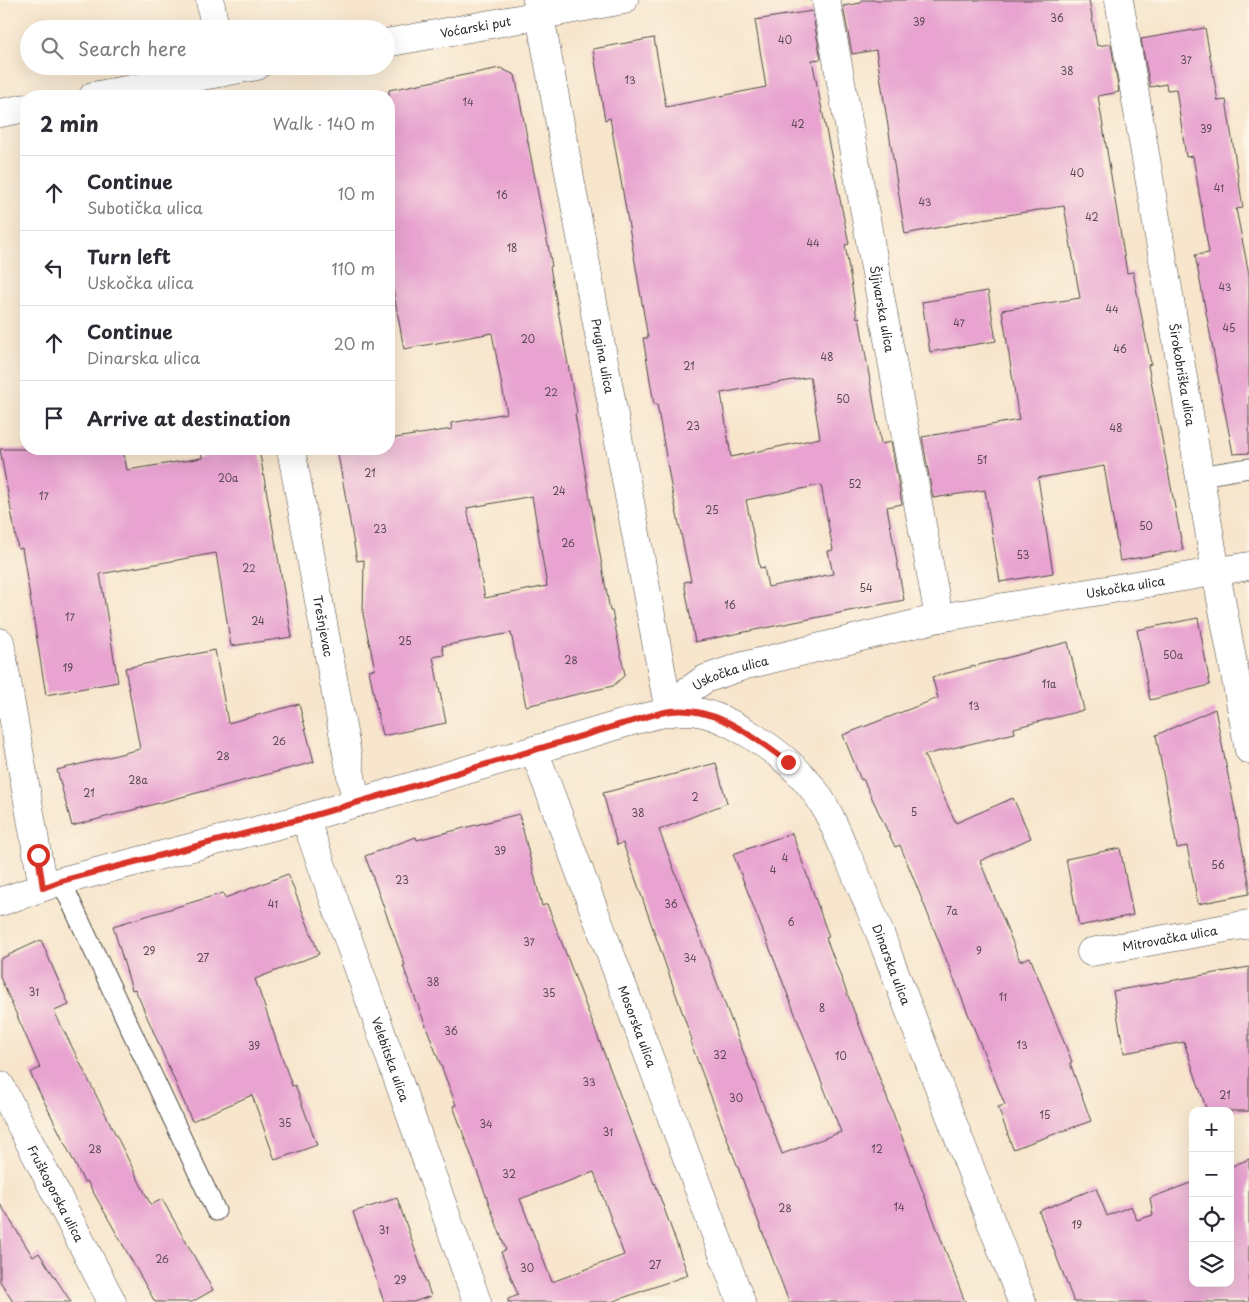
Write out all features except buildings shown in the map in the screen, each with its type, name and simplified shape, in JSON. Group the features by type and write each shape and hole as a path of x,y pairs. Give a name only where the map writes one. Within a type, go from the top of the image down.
{"street":[{"path":"210,0 213,20"},
{"name":"Voćarski put","path":"395,41 538,7 624,0"},
{"name":"Šljivarska ulica","path":"826,0 939,618"},
{"name":"Širokobriška ulica","path":"1119,0 1216,572 1249,750"},
{"name":"Prugina ulica","path":"538,7 670,712"},
{"path":"137,90 224,78"},
{"path":"0,113 20,109"},
{"name":"Trešnjevac","path":"292,455 356,803"},
{"name":"Uskočka ulica","path":"670,712 689,690 705,679 744,666 939,618 1249,566"},
{"path":"0,642 52,884"},
{"name":"Dinarska ulica","path":"670,712 688,711 705,713 722,719 757,740 788,762 811,785 828,813 864,892 1022,1302"},
{"path":"0,902 52,884 305,818 670,712"},
{"name":"Mosorska ulica","path":"534,750 741,1302"},
{"name":"Velebitska ulica","path":"305,818 477,1302"},
{"name":"Mitrovačka ulica","path":"1091,952 1249,924"},
{"name":"Fruškogorska ulica","path":"0,1085 112,1302"}],"lane":[{"path":"1200,476 1249,468"},
{"path":"52,884 216,1211"}],"route":[{"path":"38,855 43,888 61,881 305,818 622,724 670,712 688,711 705,713 722,719 757,740 788,762"}]}
